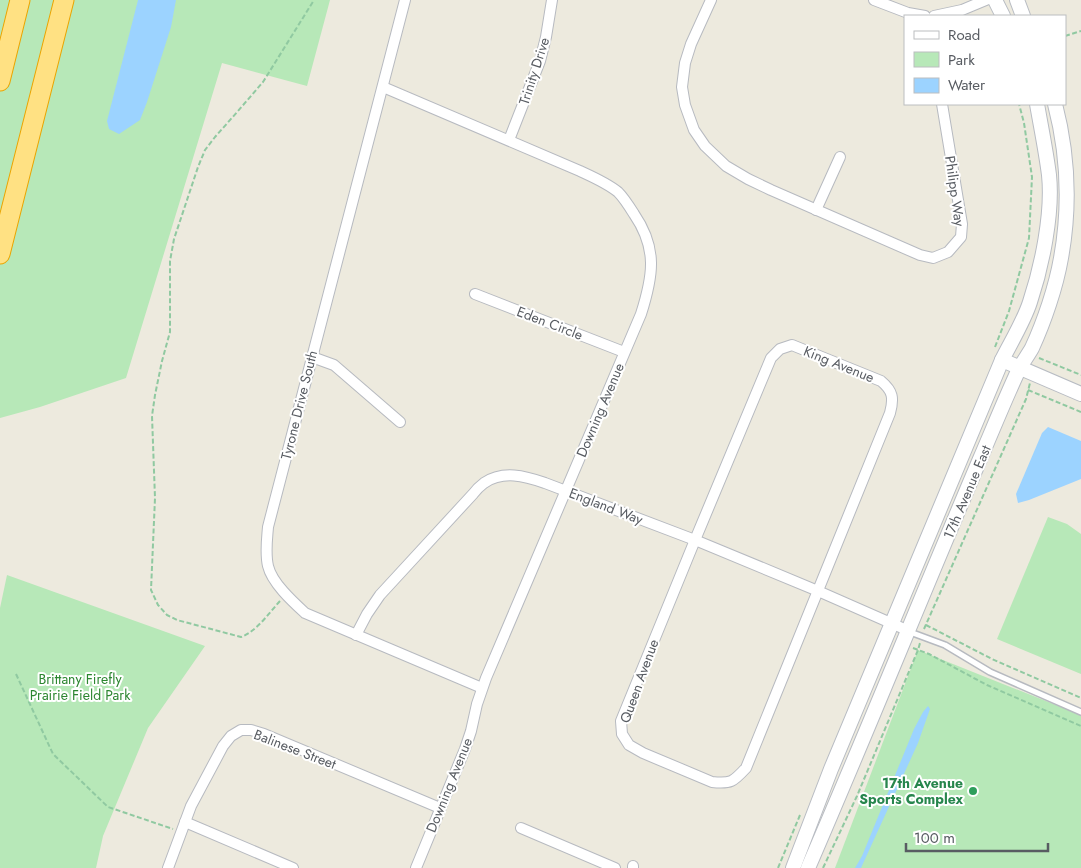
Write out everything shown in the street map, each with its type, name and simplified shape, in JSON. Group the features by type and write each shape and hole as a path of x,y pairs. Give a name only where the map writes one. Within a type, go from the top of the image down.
{"highway":[{"path":"0,81 20,0"},
{"path":"0,254 64,0"}],"street":[{"name":"Tyrone Drive South","path":"405,0 268,527 266,550 269,568 275,581 305,613 482,688"},
{"name":"Trinity Drive","path":"509,140 540,61 552,0"},
{"name":"Philipp Way","path":"711,0 691,44 685,63 682,87 685,105 694,130 705,146 726,166 748,179 920,255 933,258 948,252 961,237 962,224 942,105"},
{"path":"874,0 908,13 919,15"},
{"path":"939,15 962,10 986,0"},
{"path":"995,0 1002,15"},
{"path":"1017,0 1024,15"},
{"name":"Downing Avenue","path":"382,87 509,140 605,184 627,202 638,219 647,238 650,250 650,279 640,314 482,688 466,750 416,868"},
{"name":"17th Avenue East","path":"793,868 831,768 1002,360 1030,304 1040,269 1047,231 1049,177 1037,105"},
{"name":"17th Avenue East","path":"808,868 903,645 915,634 980,459 1026,370 1046,311 1061,258 1064,229 1066,177 1063,142 1055,105"},
{"path":"816,210 840,156"},
{"name":"Eden Circle","path":"475,294 624,352"},
{"name":"King Avenue","path":"695,540 771,358 780,349 792,345 881,381 888,388 893,401 890,413 818,591"},
{"path":"312,357 334,365 400,422"},
{"path":"1002,360 1081,394"},
{"name":"England Way","path":"356,634 380,595 472,494 484,483 496,478 515,475 531,478 566,490 695,540 915,634"},
{"name":"Queen Avenue","path":"695,540 621,721 622,734 629,745 643,753 712,782 724,783 734,780 746,768 818,591"},
{"name":"Balinese Street","path":"168,868 191,806 222,746 231,736 241,730 251,730 264,734 440,808"},
{"path":"184,822 293,868"},
{"path":"520,828 615,868"}],"lane":[{"path":"915,634 945,645 990,672 1081,712"}],"path":[{"path":"287,594 248,635 241,637 177,620 167,615 158,605 151,590 155,498 152,416 170,332 170,261 174,239 198,167 205,150 263,82 314,0"},
{"path":"1066,36 1081,31"},
{"path":"994,348 1009,312 1029,238 1032,177 1024,123 1019,105"},
{"path":"823,868 857,796 918,650 915,634 926,624 1026,399 1028,390 1026,370 1039,358 1081,375"},
{"path":"1028,390 1081,412"},
{"path":"926,624 992,659 1081,698"},
{"path":"903,645 929,654 987,685 1081,726"},
{"path":"16,674 53,754 108,807 175,830"},
{"path":"778,868 800,814"}],"green space":[{"path":"0,0 330,0 307,86 222,63 126,378 40,407 0,418"},
{"path":"1048,517 1067,524 1081,534 1081,674 997,639"},
{"name":"Brittany Firefly Prairie Field Park","path":"7,575 205,646 148,728 103,836 96,868 0,868 0,608"},
{"name":"17th Avenue Sports Complex","path":"918,650 1081,715 1081,868 835,868"}],"water":[{"path":"138,0 176,0 171,27 140,120 119,134 109,129 107,121"},
{"path":"1048,427 1081,441 1081,479 1018,503 1016,494 1042,433"},
{"path":"928,706 930,709 918,743 861,868 855,868 862,856 914,729"}],"place":[{"name":"17th Avenue Sports Complex","path":"973,791"}]}
